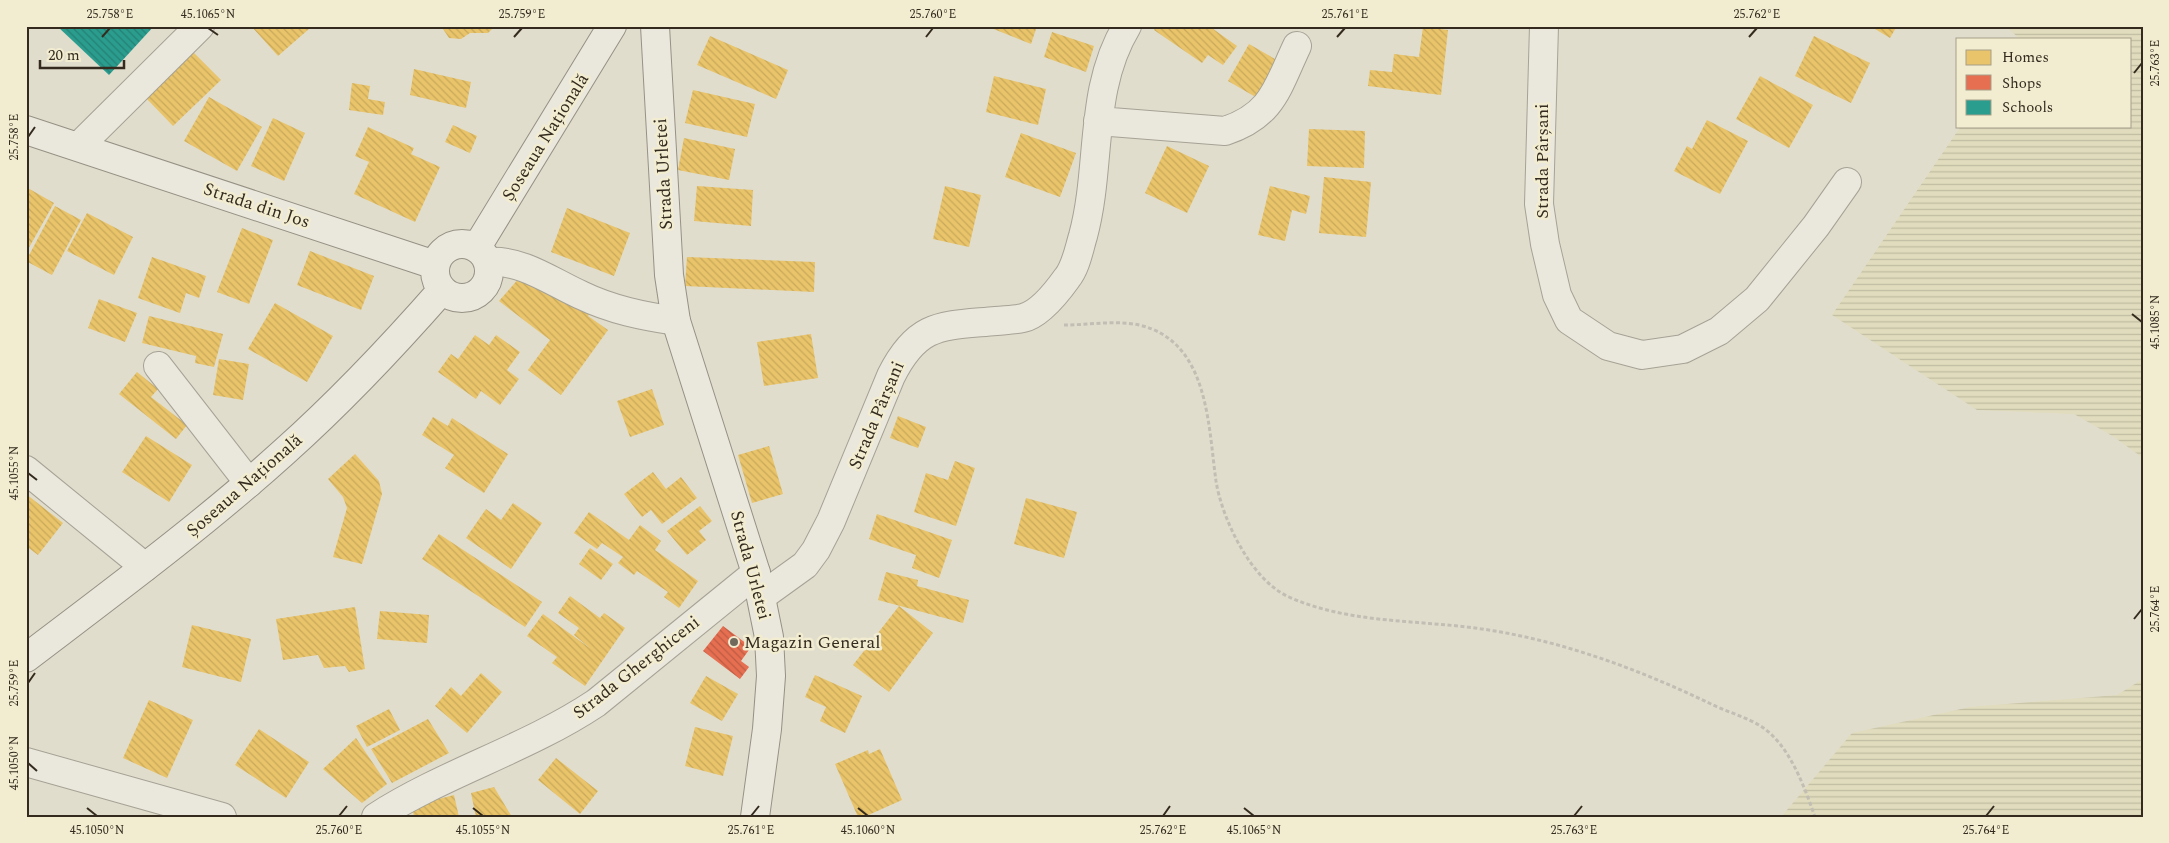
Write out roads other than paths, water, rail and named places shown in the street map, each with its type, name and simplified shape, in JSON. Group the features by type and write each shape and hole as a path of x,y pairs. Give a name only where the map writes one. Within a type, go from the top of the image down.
{"street":[{"path":"79,146 200,26"},
{"name":"Șoseaua Națională","path":"483,255 612,26"},
{"name":"Strada Urletei","path":"655,26 669,275 676,322 759,584 769,637 771,676 767,729 755,817"},
{"name":"Strada Pârșani","path":"759,584 805,565 816,550 831,521 901,354 919,336 942,326 1024,318 1041,308 1069,276 1078,255 1086,222 1096,158 1101,92 1108,63 1126,26"},
{"name":"Strada Pârșani","path":"1544,26 1539,204 1545,244 1557,295 1569,320 1608,346 1642,355 1683,349 1719,331 1757,299 1816,226 1846,182"},
{"path":"1098,121 1225,131 1244,125 1262,112 1272,96 1296,46"},
{"name":"Strada din Jos","path":"26,130 79,146 439,277"},
{"name":"Șoseaua Națională","path":"26,658 145,567 248,483 365,374 439,277 439,257 452,246 460,244 483,255 490,271 488,280 477,295 458,298 439,277"},
{"path":"483,255 523,266 581,296 617,310 676,322"},
{"path":"158,366 248,483"},
{"path":"26,470 145,567"},
{"name":"Strada Gherghiceni","path":"376,817 404,799 568,721 596,703 759,584"},
{"path":"26,762 222,817"}],"place":[{"name":"Magazin General","path":"734,642"}]}
